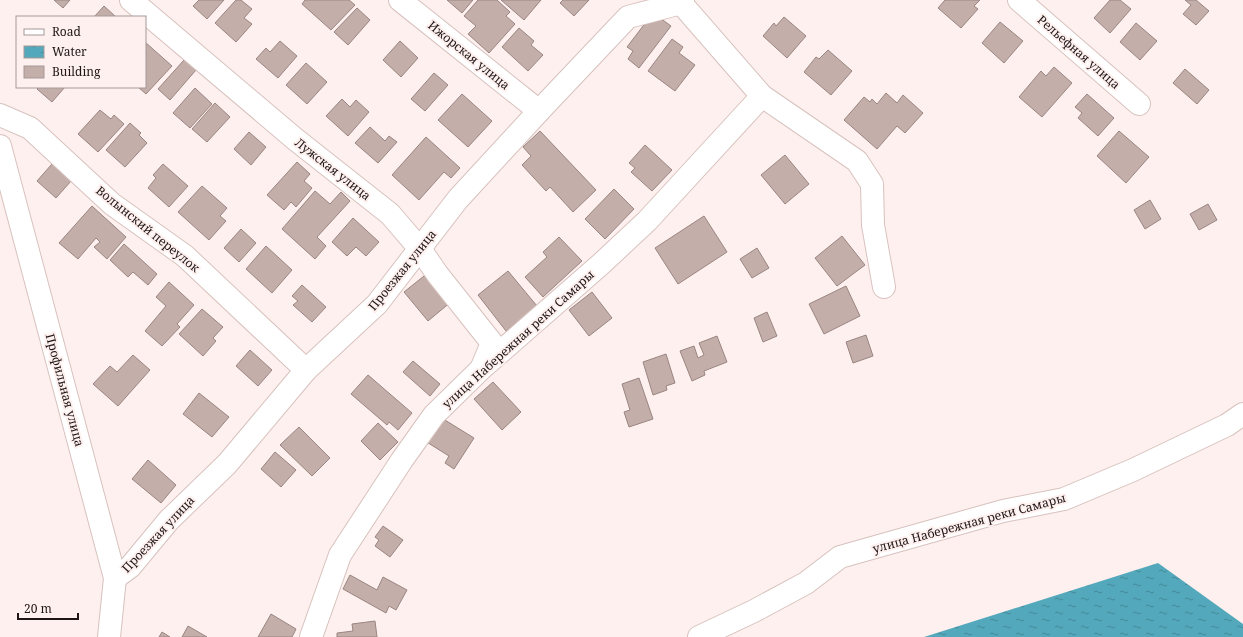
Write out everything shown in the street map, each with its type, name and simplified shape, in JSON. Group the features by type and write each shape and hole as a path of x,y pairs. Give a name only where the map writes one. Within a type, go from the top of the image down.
{"street":[{"name":"Лужская улица","path":"131,0 295,139 390,214 420,249 438,275 492,343 482,368"},
{"name":"Ижорская улица","path":"400,0 539,111"},
{"name":"Рельефная улица","path":"1019,0 1139,104"},
{"name":"Проезжая улица","path":"115,578 130,567 169,520 226,464 306,370 377,304 458,199 628,17 678,1"},
{"path":"678,1 762,96 856,161 872,184 873,225 884,287"},
{"name":"улица Набережная реки Самары","path":"311,637 340,555 402,460 434,416 482,368 601,264 647,221 762,96"},
{"name":"Волынский переулок","path":"0,115 30,128 112,204 185,256 306,370"},
{"name":"Профильная улица","path":"0,146 115,578 109,637"},
{"name":"улица Набережная реки Самары","path":"699,637 806,584 840,556 1003,511 1064,499 1133,470 1227,425 1243,414"}],"water":[{"path":"1158,563 1243,624 1243,637 924,637"}],"building":[{"path":"54,0 70,0 63,8"},
{"path":"199,0 224,0 207,19 193,6"},
{"path":"236,0 241,0 252,9 244,18 252,24 236,42 215,23"},
{"path":"305,0 349,0 355,5 331,30 302,4"},
{"path":"447,0 473,0 462,13"},
{"path":"478,0 497,0 510,12 506,16 515,24 489,53 468,34 476,26 464,16"},
{"path":"501,0 541,0 524,20"},
{"path":"563,0 589,0 574,16 560,3"},
{"path":"945,0 980,0 974,6 978,9 961,28 938,8"},
{"path":"1110,0 1120,0 1131,9 1110,33 1094,18"},
{"path":"1185,0 1196,0 1209,11 1196,25 1183,14 1191,5"},
{"path":"104,6 115,16 95,16"},
{"path":"357,8 370,20 348,45 334,32"},
{"path":"653,13 671,26 639,68 628,59 633,51 627,47"},
{"path":"784,17 806,36 787,58 763,36 774,23 776,26"},
{"path":"1000,22 1023,41 1004,63 982,43"},
{"path":"1136,23 1157,41 1140,60 1120,42"},
{"path":"519,28 534,41 531,45 543,55 528,71 502,47"},
{"path":"672,39 683,47 679,53 695,65 675,91 648,71"},
{"path":"280,41 297,56 278,78 256,59 266,48 270,52"},
{"path":"400,41 418,58 401,77 383,60"},
{"path":"146,43 172,66 146,94 139,88 146,88"},
{"path":"828,50 852,71 831,95 804,72 816,57 819,59"},
{"path":"184,60 196,70 170,100 158,89"},
{"path":"306,63 327,82 307,104 286,85"},
{"path":"1054,67 1072,83 1042,117 1019,97 1041,71 1046,76"},
{"path":"1185,69 1209,90 1197,104 1173,83"},
{"path":"434,73 448,85 425,111 411,99"},
{"path":"38,88 64,88 52,102 37,89"},
{"path":"195,88 212,104 190,128 173,113"},
{"path":"886,93 897,103 903,95 923,113 905,133 897,126 877,149 844,120 864,97 870,102 872,99 877,104"},
{"path":"462,94 492,121 468,147 438,120"},
{"path":"1087,94 1114,118 1098,136 1078,118 1082,113 1075,107"},
{"path":"342,99 350,107 356,100 369,112 348,136 326,116"},
{"path":"215,103 230,117 207,142 192,129"},
{"path":"100,110 111,119 114,115 124,124 98,152 78,134"},
{"path":"130,123 141,133 139,135 147,143 125,167 106,150"},
{"path":"370,127 385,141 389,136 397,142 378,163 355,143"},
{"path":"540,131 596,190 573,212 550,187 546,191 522,165 531,156 523,147"},
{"path":"1119,131 1149,157 1126,183 1097,156"},
{"path":"249,132 266,147 251,165 234,149"},
{"path":"426,137 460,168 451,178 444,172 419,200 392,175"},
{"path":"645,145 672,170 652,191 631,172 635,168 629,163"},
{"path":"785,155 809,184 785,204 761,175"},
{"path":"297,162 310,174 304,181 312,188 296,207 291,202 284,210 267,195"},
{"path":"52,164 71,181 56,198 37,181"},
{"path":"163,164 188,186 169,207 148,188 156,178 153,175"},
{"path":"202,186 227,208 220,216 226,221 209,240 178,212"},
{"path":"614,189 634,209 605,239 585,219"},
{"path":"315,191 330,204 341,192 350,201 317,237 326,246 315,259 282,229"},
{"path":"1150,200 1161,219 1145,229 1134,210"},
{"path":"1208,204 1217,220 1199,230 1190,214"},
{"path":"92,206 126,237 107,259 94,247 100,242 96,238 78,259 59,243"},
{"path":"704,216 727,252 678,284 655,248"},
{"path":"353,218 379,242 366,256 356,247 347,256 332,242"},
{"path":"241,229 256,243 239,262 224,248"},
{"path":"842,236 865,265 837,286 815,258"},
{"path":"559,237 582,261 543,297 525,277 547,257 543,252"},
{"path":"124,244 157,274 148,285 133,272 128,277 110,260"},
{"path":"266,246 292,270 272,293 246,269"},
{"path":"757,248 769,268 752,278 740,259"},
{"path":"508,271 537,306 506,331 478,295"},
{"path":"429,272 452,301 428,321 404,292"},
{"path":"169,282 194,305 177,324 180,327 162,346 145,331 166,306 156,297"},
{"path":"302,285 326,307 312,322 293,305 298,301 292,296"},
{"path":"846,286 860,316 824,334 809,304"},
{"path":"592,292 612,318 589,336 569,310"},
{"path":"202,309 223,327 213,338 216,341 203,356 179,334"},
{"path":"767,312 777,336 763,342 754,318"},
{"path":"866,335 873,356 853,363 846,342"},
{"path":"717,336 727,362 704,371 705,375 692,381 680,351 694,346 698,358 704,355 699,343"},
{"path":"250,350 272,370 258,386 236,366"},
{"path":"666,354 675,383 666,386 667,390 653,395 643,362"},
{"path":"133,355 150,370 118,406 93,384 110,366 117,372"},
{"path":"413,361 440,384 430,396 403,372"},
{"path":"368,375 412,413 398,430 389,422 387,425 351,394"},
{"path":"639,378 653,419 629,427 624,412 630,410 622,384"},
{"path":"493,382 521,412 502,430 474,399"},
{"path":"199,393 229,417 212,437 183,414"},
{"path":"440,417 474,438 454,469 445,463 449,456 425,441"},
{"path":"378,423 398,442 380,460 361,441"},
{"path":"299,427 330,458 312,476 280,445"},
{"path":"275,452 296,470 281,487 261,469"},
{"path":"148,460 176,485 161,503 132,479"},
{"path":"383,526 403,540 390,557 375,546 379,540 375,537"},
{"path":"350,575 377,590 383,577 407,590 396,610 389,606 386,613 343,589"},
{"path":"271,614 296,629 292,637 258,637"},
{"path":"375,621 377,637 337,637 337,633 353,631 352,624"},
{"path":"188,626 207,637 182,637"},
{"path":"162,632 170,637 159,637"}]}
